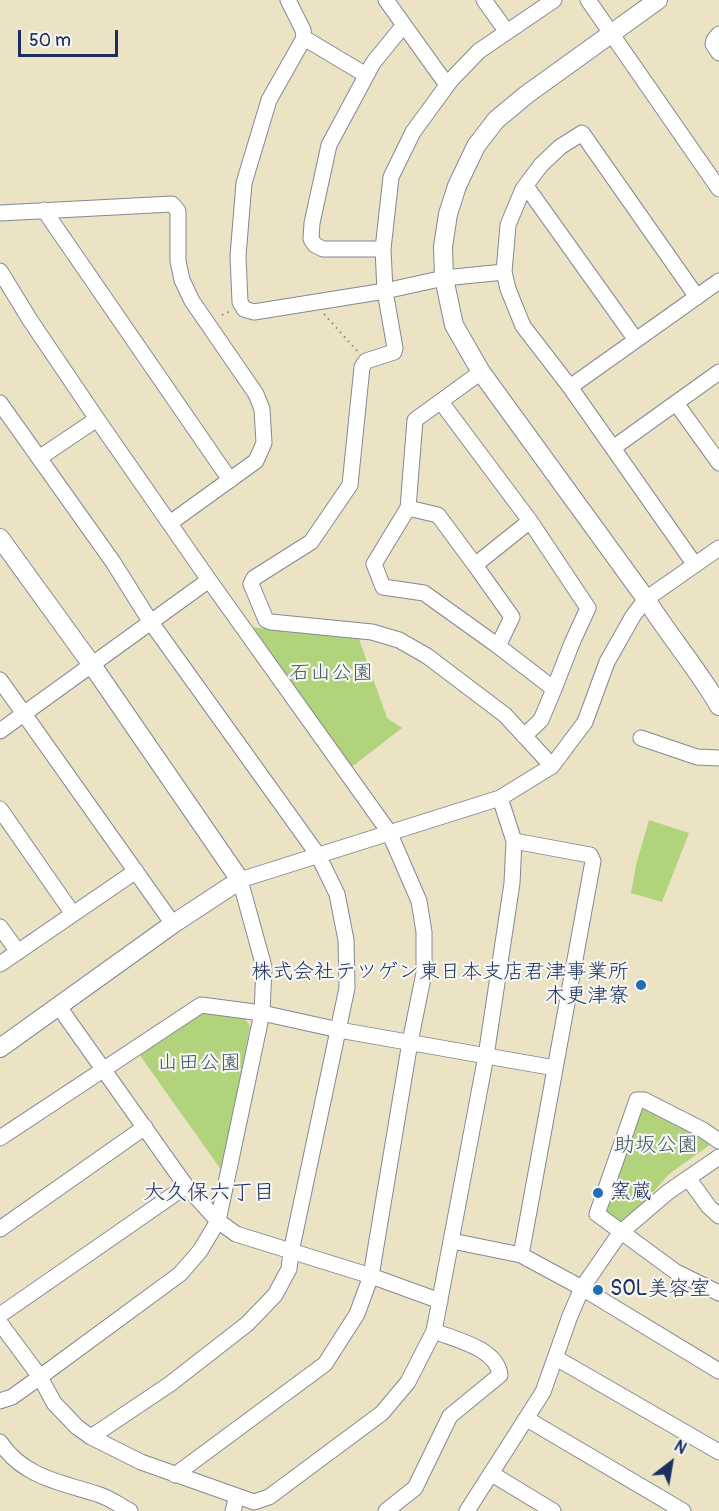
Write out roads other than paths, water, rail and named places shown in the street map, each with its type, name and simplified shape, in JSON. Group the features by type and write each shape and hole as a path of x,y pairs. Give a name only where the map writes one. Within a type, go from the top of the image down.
{"street":[{"path":"288,0 303,30 304,38 269,100 244,183 238,256 240,302 243,309 254,312 385,291 444,278 504,272"},
{"path":"386,0 447,85"},
{"path":"484,0 507,32"},
{"path":"552,766 505,715 427,656 399,640 372,632 266,620 251,584 254,578 310,543 350,485 362,367 366,361 394,352 395,348 385,291 383,249 391,177 413,132 447,85 479,51 554,0"},
{"path":"588,0 719,189"},
{"path":"658,0 526,95 496,120 476,146 457,186 448,214 443,247 444,278 454,325 481,372 646,599 667,633 708,686 719,706"},
{"path":"383,249 323,249 315,245 311,238 312,223 329,145 373,63 403,26"},
{"path":"719,34 713,44 719,53"},
{"path":"304,38 366,75"},
{"path":"695,565 570,387 523,326 508,289 504,272 508,225 526,186 541,165 560,147 582,133 697,297"},
{"path":"526,186 636,340"},
{"path":"0,213 172,204 178,211 178,261 182,280 192,301 256,394 262,410 264,443 256,461 170,523"},
{"path":"44,210 230,480"},
{"path":"0,271 97,419 389,832 419,901 424,932 424,973 371,1276 357,1314 326,1364 175,1475"},
{"path":"570,387 719,281"},
{"path":"481,372 415,420 408,508 374,564 383,587 424,593 554,689"},
{"path":"613,448 719,372"},
{"path":"441,402 530,521 588,608 541,720 524,736"},
{"path":"0,403 113,562 150,621 318,855 337,894 346,940 347,988 289,1269 275,1295 247,1324 170,1384 91,1437"},
{"path":"676,403 719,463"},
{"path":"39,458 97,419"},
{"path":"408,508 438,515 512,617 498,646"},
{"path":"475,565 530,521"},
{"path":"0,538 92,665 240,880 264,967 262,1013 218,1221 200,1251 180,1274 12,1397 0,1401"},
{"path":"0,1048 173,924 240,880 500,798 552,766 585,722 607,662 633,616 646,599 719,548"},
{"path":"0,731 209,580"},
{"path":"0,680 173,924"},
{"path":"641,738 697,757 719,758"},
{"path":"0,1323 40,1377 54,1402 76,1427 141,1462 235,1503 254,1502 269,1497 382,1413 408,1382 434,1331 452,1241 486,1056 512,883 514,841 500,798"},
{"path":"0,809 73,914"},
{"path":"514,841 590,855 593,861 521,1255"},
{"path":"0,964 136,871"},
{"path":"0,927 18,952"},
{"path":"0,1138 201,1005 262,1013 339,1030 555,1068"},
{"path":"59,1007 186,1186 218,1221 236,1234 371,1276 440,1301"},
{"path":"719,1141 703,1130 654,1105 644,1100 637,1100 597,1214 676,1272 719,1293"},
{"path":"0,1228 145,1127"},
{"path":"466,1511 543,1392 582,1288 620,1233 668,1192 719,1157"},
{"path":"688,1178 709,1208 719,1216"},
{"path":"0,1315 186,1186"},
{"path":"452,1241 521,1255 582,1288 719,1371"},
{"path":"386,1511 415,1488 450,1416 500,1374 496,1360 473,1346 434,1331"},
{"path":"556,1358 719,1452"},
{"path":"526,1419 683,1511"},
{"path":"0,1442 19,1465 54,1482 100,1494 130,1511"},
{"path":"492,1474 553,1511"}],"place":[{"name":"株式会社テツゲン東日本支店君津事業所 木更津寮","path":"641,985"},
{"name":"窯蔵","path":"598,1193"},
{"name":"SOL美容室","path":"598,1290"}],"district":[{"name":"大久保六丁目","path":"209,1193"}],"park label":[{"name":"石山公園","path":"331,674"},
{"name":"山田公園","path":"199,1064"},
{"name":"助坂公園","path":"656,1146"}]}
